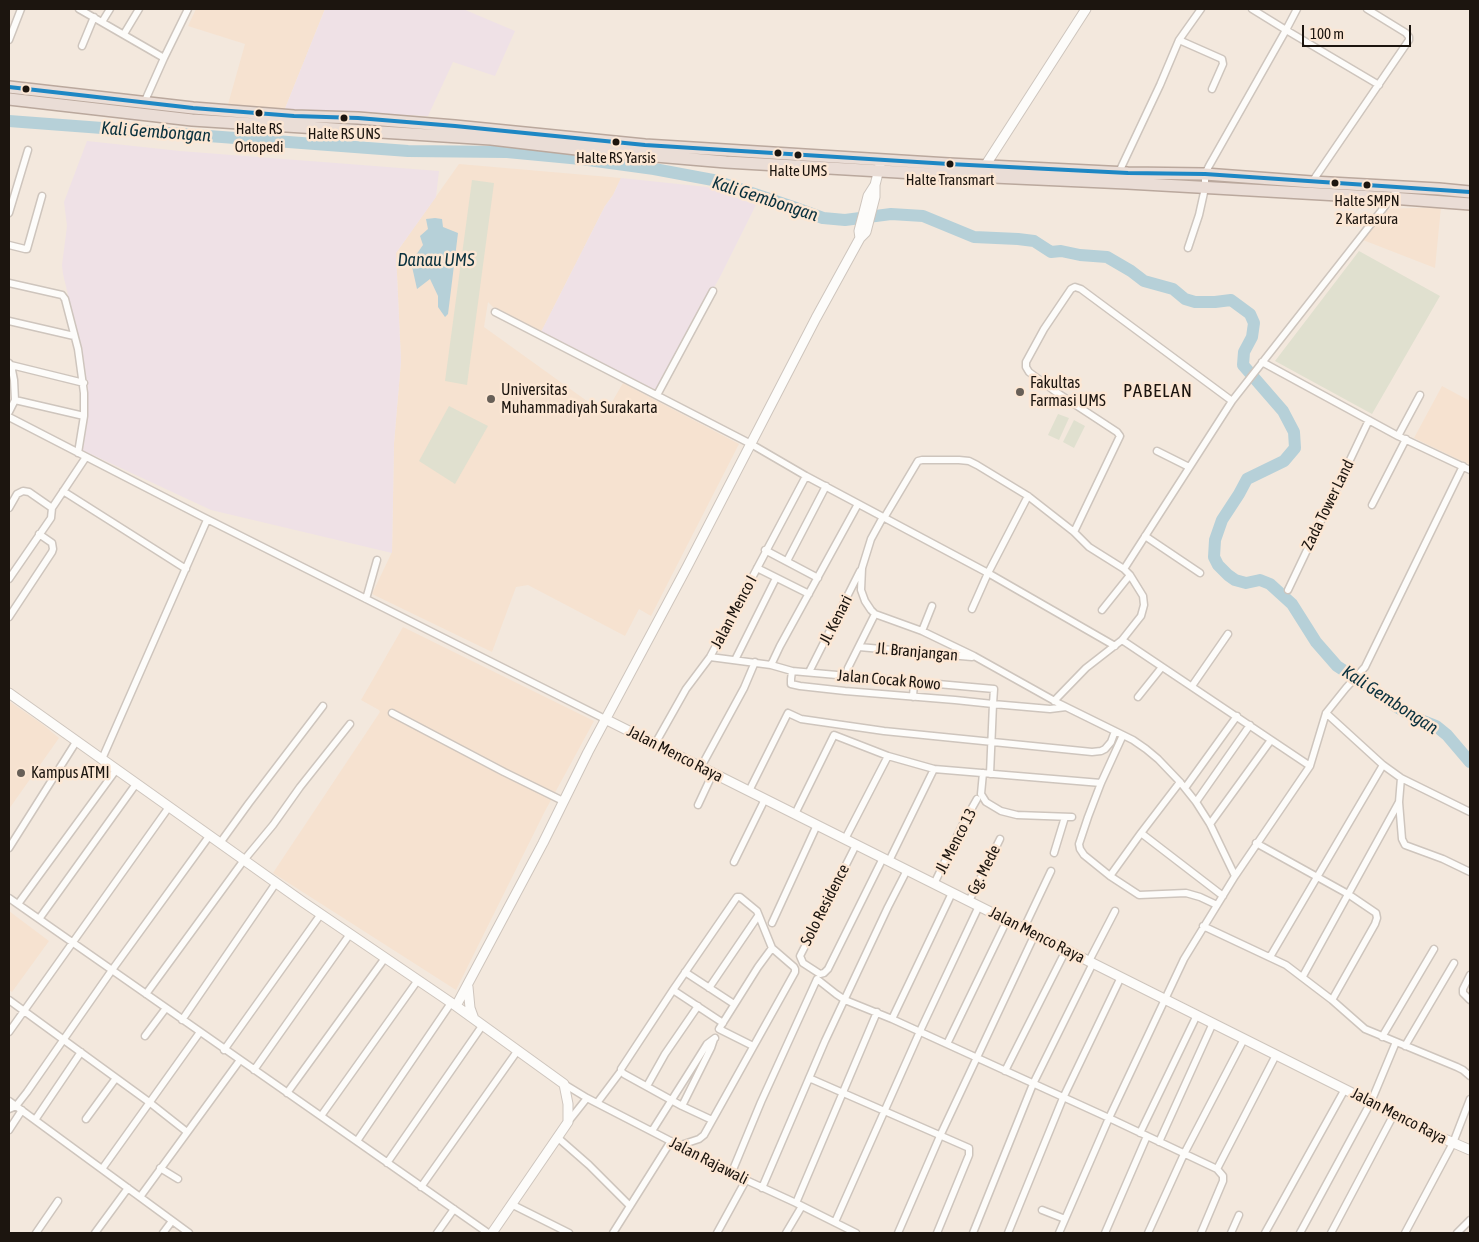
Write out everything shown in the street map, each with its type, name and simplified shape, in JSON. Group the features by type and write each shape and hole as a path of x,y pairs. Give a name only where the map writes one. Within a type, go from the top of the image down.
{"highway":[{"path":"9,87 143,109 192,120 358,124 726,162 985,166 1125,176 1205,188 1470,204"},
{"path":"9,98 143,109"},
{"path":"880,165 958,176 1205,174 1470,192"}],"street":[{"path":"9,40 21,9"},
{"path":"79,9 164,58"},
{"path":"102,22 110,9"},
{"path":"124,34 139,9"},
{"path":"143,109 164,58 188,9"},
{"path":"985,166 1086,9"},
{"path":"1125,176 1123,160 1160,85 1179,40 1201,9"},
{"path":"1252,9 1379,85"},
{"path":"1188,248 1199,215 1205,188 1205,174 1297,9"},
{"path":"1312,182 1408,42 1409,37 1406,33 1367,9"},
{"path":"82,46 94,18"},
{"path":"1179,40 1222,59 1223,64 1212,89"},
{"path":"9,213 28,150"},
{"path":"357,1141 468,985 543,843 605,719 687,568 863,229 868,211 868,196 875,185 880,165"},
{"path":"1124,569 1244,384 1322,288 1400,187"},
{"path":"9,245 26,249 42,196"},
{"path":"9,284 64,297 84,383 84,416 78,453"},
{"path":"1074,532 1120,436 1117,432 1056,392 1029,372 1026,367 1026,362 1044,329 1071,289 1074,287 1081,289 1232,401"},
{"path":"657,396 713,291"},
{"path":"495,312 751,444 806,476 988,573 1115,646"},
{"path":"9,321 74,336"},
{"path":"1262,362 1398,436 1470,470"},
{"path":"9,412 15,400 14,380 10,364 84,383"},
{"path":"1398,436 1420,395"},
{"path":"15,400 84,416"},
{"path":"9,417 207,520 605,719"},
{"name":"Zada Tower Land","path":"1288,590 1370,420"},
{"path":"1372,505 1406,439"},
{"path":"1157,451 1189,467"},
{"path":"9,578 52,515 52,508 86,457"},
{"path":"1054,701 1080,673 1122,640 1141,616 1144,605 1142,592 1124,569 1089,547 1074,532 1028,496 977,464 959,460 922,460 915,465 883,517 872,540 862,568 861,584 867,606 876,614 922,631 976,657 1054,701 1133,740 1152,754 1180,782 1196,802 1210,824 1235,876"},
{"path":"1059,1233 1109,1118 1184,959 1256,843 1310,766 1326,713 1364,667 1463,466"},
{"name":"Jalan Menco I","path":"655,744 686,689 710,657 765,550 806,476"},
{"path":"787,561 826,486"},
{"path":"9,508 17,494 23,491 29,492 52,508"},
{"path":"63,491 186,569"},
{"path":"972,609 988,573 1028,496"},
{"path":"772,665 780,646 858,504"},
{"path":"102,759 207,520"},
{"path":"9,617 52,552 52,543 39,534"},
{"path":"1145,536 1200,573"},
{"path":"765,550 818,578"},
{"path":"366,599 377,560"},
{"path":"757,568 809,594"},
{"name":"Jl. Kenari","path":"809,672 862,568"},
{"path":"1102,610 1130,575"},
{"path":"735,660 776,578"},
{"path":"922,631 932,606"},
{"path":"846,676 848,668 876,614"},
{"path":"1192,686 1228,634"},
{"path":"1122,640 1310,766"},
{"name":"Jl. Branjangan","path":"859,647 976,657"},
{"name":"Jalan Cocak Rowo","path":"710,657 754,662 809,672 994,689 993,704"},
{"path":"701,767 744,688 754,662"},
{"path":"1138,697 1162,667"},
{"path":"792,670 791,684 800,686 1050,709 1066,707"},
{"path":"913,697 914,682"},
{"path":"9,693 276,883 454,1004 564,1084 568,1104 568,1122"},
{"path":"993,704 992,741 981,794 986,802 1001,811 1018,814 1072,817"},
{"path":"220,843 323,706"},
{"path":"392,713 563,801"},
{"path":"749,791 788,713 810,721 884,731 1092,752 1106,749 1115,731"},
{"path":"1326,713 1383,765 1401,778 1470,812"},
{"path":"1185,788 1237,716"},
{"name":"Jalan Menco Raya","path":"605,719 1394,1114 1470,1150"},
{"path":"146,994 244,860 350,724"},
{"path":"1196,802 1250,725"},
{"path":"795,814 834,735 888,756 934,769 1100,783"},
{"path":"1123,735 1100,783 1079,844 1080,849 1110,876 1139,895 1186,893 1217,905"},
{"path":"1210,824 1271,740"},
{"path":"9,848 76,742"},
{"path":"845,839 888,756"},
{"path":"1270,956 1383,765"},
{"path":"886,860 934,769"},
{"path":"18,904 116,770"},
{"path":"698,805 713,773"},
{"path":"1401,778 1399,802 1402,839 1405,845 1444,859 1470,872"},
{"path":"1110,876 1180,782"},
{"path":"39,919 136,784"},
{"path":"734,862 765,799"},
{"name":"Jl. Menco 13","path":"934,884 977,799"},
{"path":"1303,976 1399,802"},
{"path":"9,1032 169,807"},
{"path":"1054,853 1065,816"},
{"path":"772,922 817,825"},
{"path":"1141,833 1223,896"},
{"path":"9,1130 19,1108 63,1039 210,836"},
{"name":"Gg. Mede","path":"969,901 1000,839"},
{"path":"1256,843 1348,894 1369,907 1378,918 1332,1000"},
{"name":"Solo Residence","path":"856,845 800,956 803,963 820,974 824,974 826,971 886,860"},
{"path":"762,1188 825,1041 907,870"},
{"path":"1024,928 1051,871"},
{"path":"182,1020 276,883"},
{"path":"892,1019 952,893"},
{"path":"597,1103 621,1071 623,1064 737,897 740,898 756,910 772,948 795,969 702,1137 681,1145"},
{"path":"9,898 224,1050 490,1233 557,1137 587,1098"},
{"path":"835,1222 979,906"},
{"path":"973,1233 1033,1084 1115,911"},
{"path":"224,1050 321,914"},
{"path":"709,988 758,916"},
{"path":"947,1044 1007,920"},
{"path":"1203,926 1286,965 1303,976 1365,1029 1463,1070 1470,1076"},
{"path":"254,1070 350,934"},
{"path":"898,1233 940,1136 978,1059 1035,934"},
{"path":"682,1106 719,1030 734,1004 772,948"},
{"path":"1382,1037 1434,949"},
{"path":"1005,1071 1066,950"},
{"path":"287,1093 385,958"},
{"path":"1405,1046 1454,963"},
{"path":"685,972 734,1004"},
{"path":"1470,975 1463,989 1463,993 1470,1000"},
{"path":"1008,1233 1063,1098 1121,977"},
{"path":"321,1116 418,980"},
{"path":"732,1172 816,980 819,980 845,1000 877,1012 1217,1169 1224,1176 1223,1181 1201,1233"},
{"path":"468,985 470,1008 474,1020"},
{"path":"673,990 723,1023"},
{"path":"9,1000 187,1132"},
{"path":"646,1086 665,1054 698,1006"},
{"path":"145,1036 166,1008"},
{"path":"786,1233 877,1012"},
{"path":"1105,1233 1144,1134 1197,1015"},
{"path":"1159,1142 1213,1023"},
{"path":"388,1163 482,1026"},
{"path":"719,1030 753,1046"},
{"path":"102,1169 200,1032"},
{"path":"652,1131 707,1044 715,1038"},
{"path":"1148,1233 1184,1154 1244,1038"},
{"path":"1300,1233 1371,1102 1396,1042"},
{"path":"422,1187 518,1050"},
{"path":"35,1120 81,1052"},
{"path":"1217,1169 1276,1054"},
{"path":"140,1197 240,1060"},
{"path":"621,1071 682,1106 712,1120"},
{"path":"86,1119 116,1078"},
{"path":"809,1078 969,1148 970,1151 937,1233"},
{"name":"Jalan Rajawali","path":"564,1084 587,1098 746,1180 856,1233"},
{"path":"1265,1233 1345,1089"},
{"path":"1405,1233 1453,1143 1470,1099"},
{"path":"9,1101 189,1233"},
{"path":"9,1109 19,1108"},
{"path":"1331,1233 1394,1114"},
{"path":"557,1137 589,1165 630,1206"},
{"path":"613,1233 671,1141"},
{"path":"160,1168 178,1179"},
{"path":"718,1233 746,1180"},
{"path":"95,1233 128,1188"},
{"path":"36,1233 58,1201"},
{"path":"512,1204 569,1233"},
{"path":"437,1233 454,1209"},
{"path":"1042,1210 1065,1219"},
{"path":"1231,1233 1239,1215"},
{"path":"1457,1233 1470,1220"},
{"path":"163,1233 172,1221"}],"shaded area":[{"path":"196,9 325,9 284,111 227,108 245,44 188,26"},
{"path":"325,9 463,9 515,31 495,76 453,62 428,116 284,111"},
{"path":"87,141 180,151 439,171 436,197 396,253 401,361 394,443 392,553 211,510 82,450 88,390 62,265 67,226 64,202"},
{"name":"Universitas Muhammadiyah Surakarta","path":"459,164 621,178 541,332 496,310 488,302 484,327 605,414 623,383 739,444 651,616 639,609 625,636 528,585 516,587 492,652 372,594 392,552 394,443 401,361 396,253"},
{"path":"621,178 707,187 756,205 721,275 656,393 541,332"},
{"path":"1441,207 1435,268 1363,240 1384,209"},
{"path":"1442,386 1470,401 1470,465 1414,438"},
{"path":"403,627 594,721 545,811 456,990 273,873 380,712 361,700"},
{"name":"Kampus ATMI","path":"9,701 59,738 9,809"},
{"path":"9,911 49,941 12,992 9,990"}],"green space":[{"path":"472,180 494,183 467,385 445,381"},
{"path":"1359,251 1440,296 1372,414 1275,361"},
{"path":"449,406 488,426 455,484 419,461"},
{"path":"1058,414 1069,418 1059,440 1048,435"},
{"path":"1074,420 1085,426 1074,448 1063,442"}],"water":[{"name":"Danau UMS","path":"426,219 442,219 443,227 458,233 448,314 445,317 438,307 438,296 430,279 417,289 411,262 423,245 420,236 428,229"}],"waterway":[{"name":"Kali Gembongan","path":"9,121 408,151 507,152 581,159 654,169 713,180 823,218 845,220 891,214 923,216 974,237 1034,241 1051,252 1061,251 1080,255 1107,257 1144,281 1173,289 1185,299 1195,302 1231,300 1250,314 1254,323 1252,337 1244,352 1243,365 1283,411 1294,432 1295,448 1284,461 1247,479 1222,520 1215,540 1214,557 1218,565 1235,580 1246,583 1260,580 1270,584 1292,604 1316,642 1337,666 1395,706 1416,718 1436,726 1447,735 1470,762"}],"transit line":[{"path":"9,87 193,108 294,116 358,118 645,145 949,164 1128,173 1205,174 1470,192"}],"place":[{"name":"Halte RS Ortopedi","path":"259,113"},
{"name":"Halte RS UNS","path":"344,118"},
{"name":"Halte RS Yarsis","path":"616,142"},
{"name":"Halte UMS","path":"798,155"},
{"name":"Halte Transmart","path":"950,164"},
{"name":"Halte SMPN 2 Kartasura","path":"1367,185"},
{"name":"Fakultas Farmasi UMS","path":"1020,392"},
{"name":"Universitas Muhammadiyah Surakarta","path":"491,399"},
{"name":"Kampus ATMI","path":"21,773"}],"district":[{"name":"PABELAN","path":"1158,391"}]}
